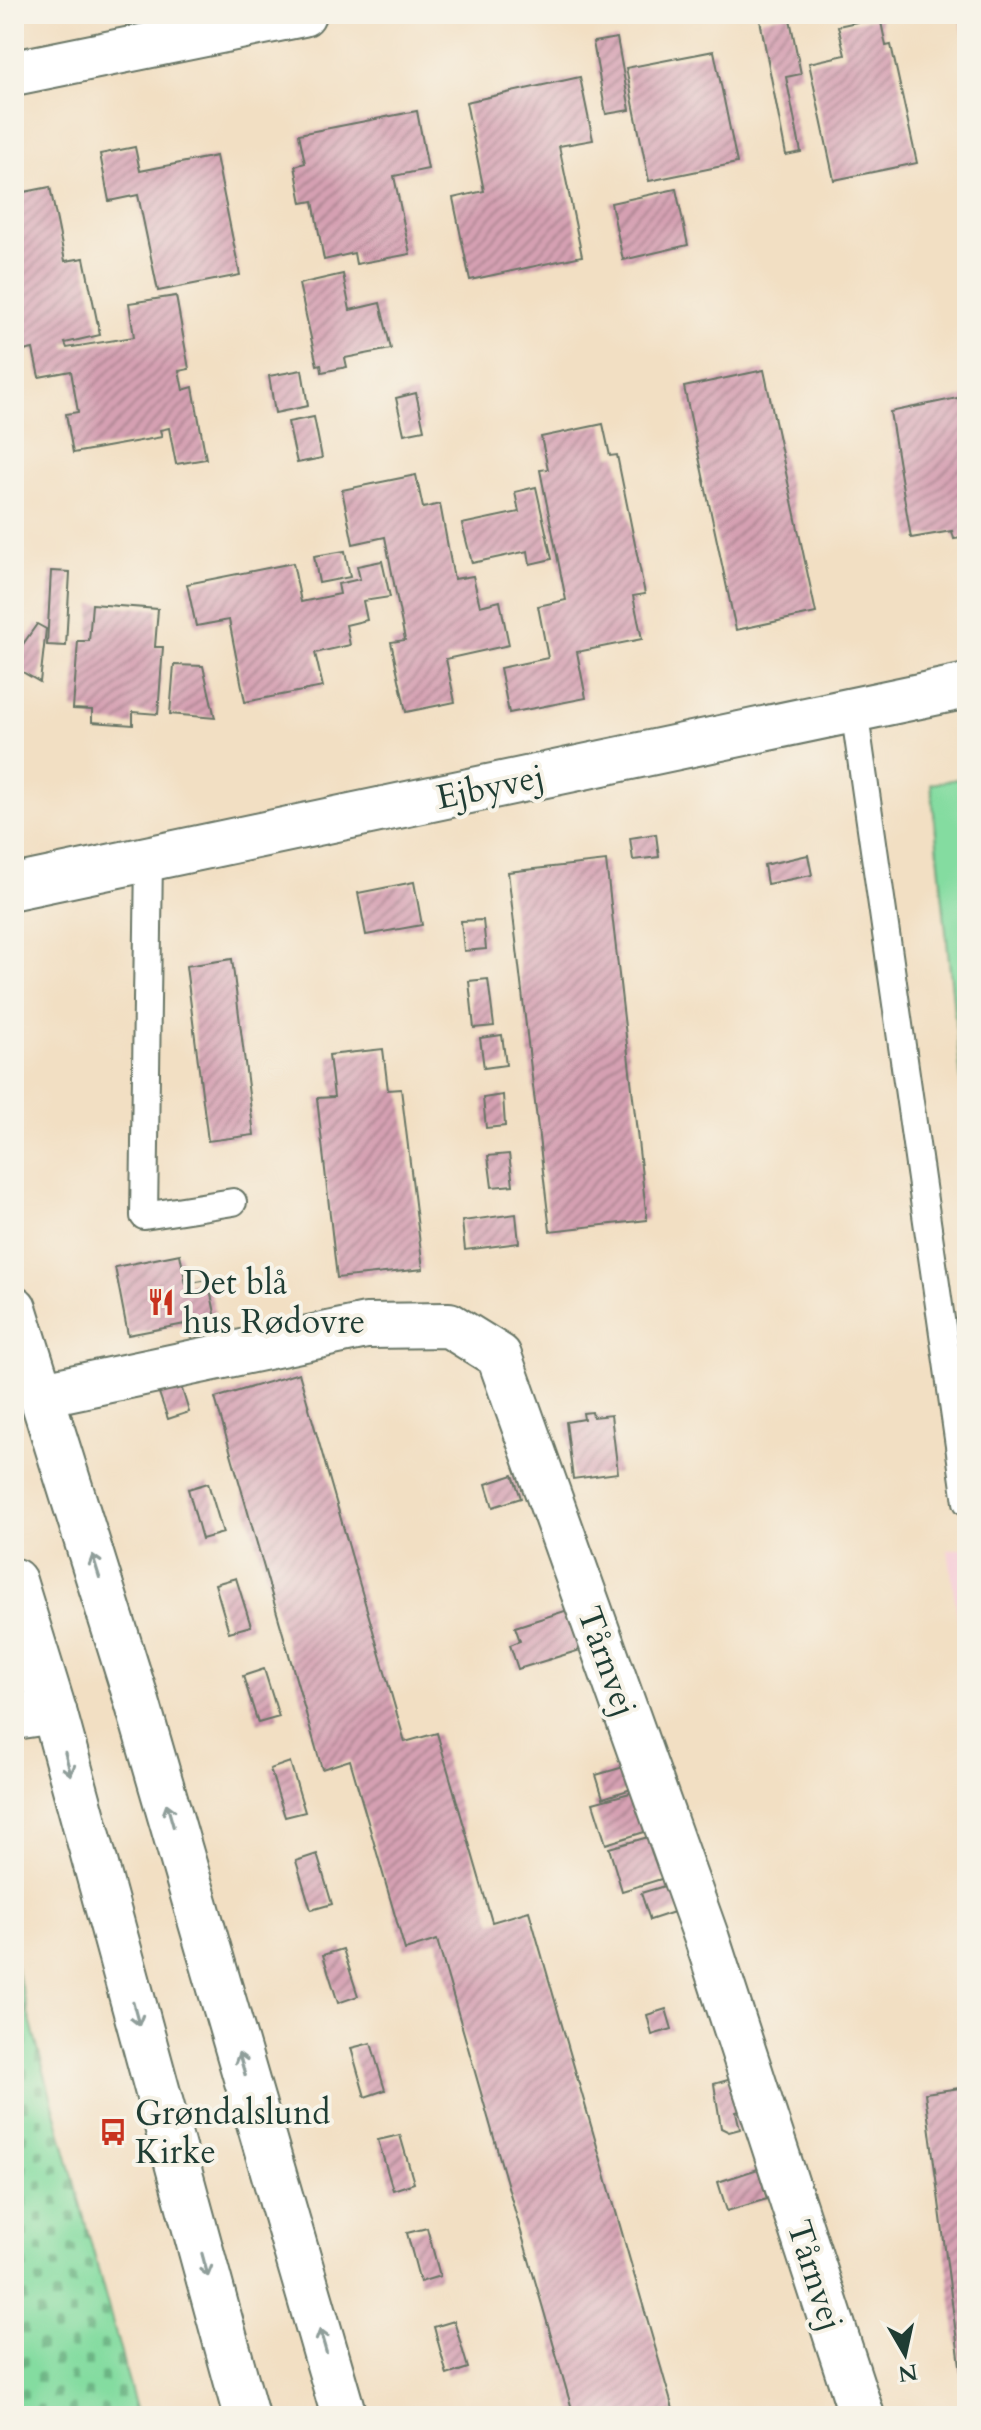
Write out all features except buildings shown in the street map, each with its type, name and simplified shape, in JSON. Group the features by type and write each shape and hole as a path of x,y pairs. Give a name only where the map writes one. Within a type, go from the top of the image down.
{"street":[{"path":"14,73 303,14"},
{"name":"Ejbyvej","path":"14,887 967,686"},
{"path":"14,1308 135,1695 344,2416"},
{"name":"Tårnvej","path":"43,1394 366,1326 449,1325 499,1356 707,1939 862,2416"},
{"path":"14,1581 34,1714 246,2416"}],"lane":[{"path":"854,709 967,1502"},
{"path":"149,858 144,1216 233,1202"}],"shaded area":[{"path":"967,1547 967,1687 948,1550"}],"green space":[{"path":"967,777 967,1138 931,784"},
{"path":"14,1961 138,2416 14,2416"}],"place":[{"name":"Det blå hus Rødovre","path":"161,1302"},
{"name":"Grøndalslund Kirke","path":"113,2132"}]}
